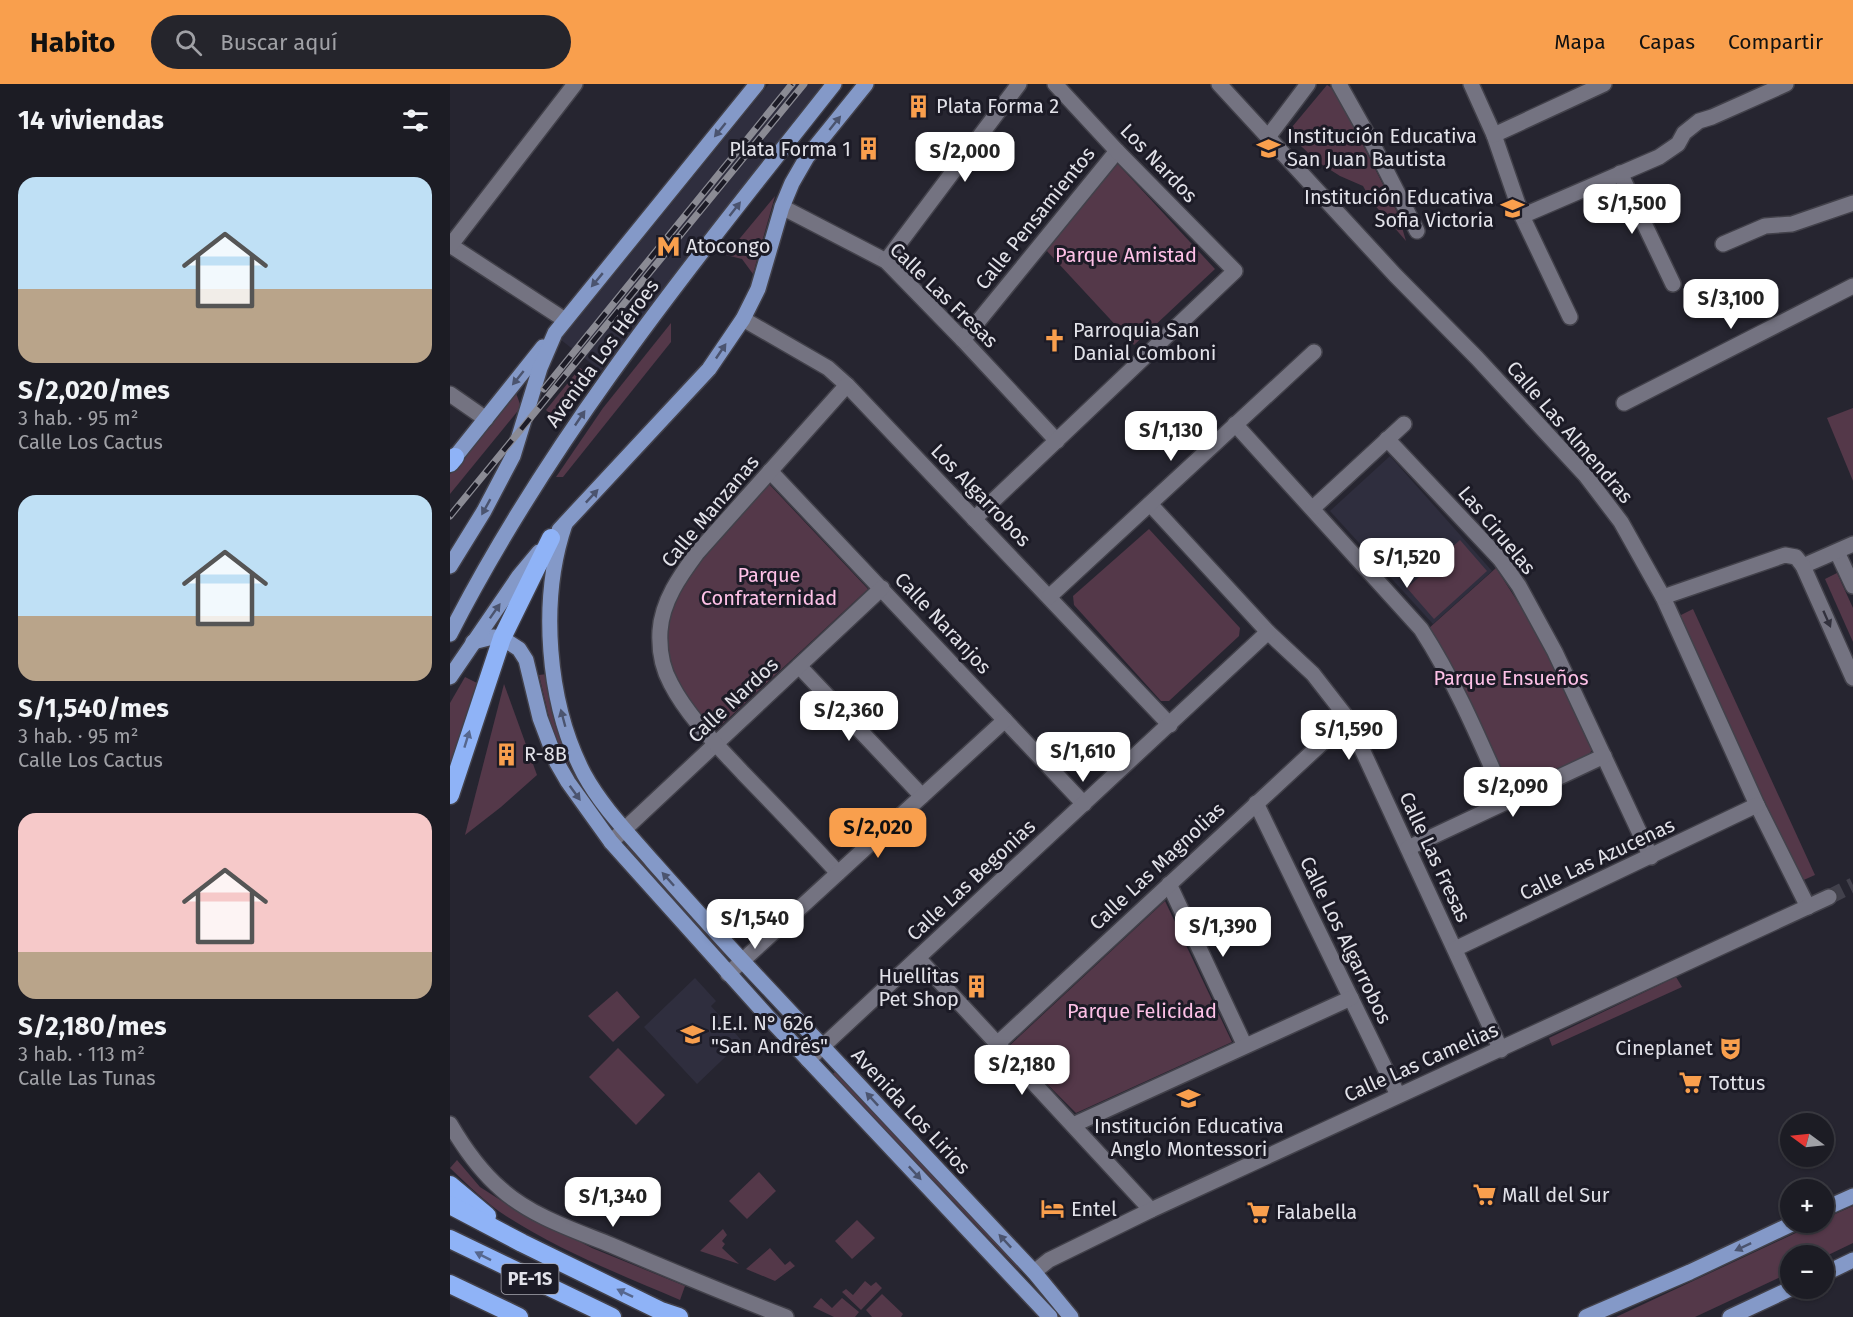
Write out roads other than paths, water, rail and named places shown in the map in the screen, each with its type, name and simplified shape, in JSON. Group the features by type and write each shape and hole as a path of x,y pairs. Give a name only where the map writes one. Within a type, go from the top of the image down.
{"highway":[{"path":"450,795 502,638 551,538"},
{"path":"450,1185 522,1244"},
{"path":"450,1205 522,1244 661,1311 679,1317"},
{"name":"PE-1S","path":"450,1239 612,1317"},
{"name":"PE-1S","path":"450,1284 519,1317"},
{"path":"450,1288 487,1303"}],"main road":[{"name":"Avenida Los Héroes","path":"450,566 484,511 513,456 540,368 555,333 747,91 757,84"},
{"name":"Avenida Los Héroes","path":"450,634 505,534 587,408 699,256 834,84"},
{"path":"450,677 519,576 551,538 709,369 742,319 758,289 782,207 792,183 807,157 866,84"},
{"path":"452,460 555,333"},
{"name":"Avenida Los Lirios","path":"565,524 553,567 551,653 561,717 584,773 602,802 821,1047 1034,1272 1071,1317"},
{"path":"473,642 493,637 502,638"},
{"name":"Avenida Los Lirios","path":"502,638 519,649 526,660 540,718 557,763 611,842 728,974 1050,1317"},
{"path":"1834,1205 1853,1196"},
{"path":"1586,1317 1780,1230"},
{"path":"1834,1269 1853,1260"},
{"path":"1730,1317 1780,1294"},
{"path":"1033,1299 1036,1317"}],"street":[{"path":"565,320 450,246 575,84"},
{"path":"886,261 1019,84"},
{"name":"Los Nardos","path":"1056,84 1117,151 1235,271 1057,441"},
{"name":"Calle Las Almendras","path":"1219,84 1395,276 1477,358 1586,476 1621,522 1663,597 1757,805 1808,907"},
{"path":"1268,137 1308,84"},
{"path":"1339,84 1417,231"},
{"path":"1471,84 1494,135 1522,216 1570,317"},
{"path":"1494,135 1604,84"},
{"path":"1522,216 1659,157 1677,144 1684,133 1699,121 1786,84"},
{"name":"Calle Pensamientos","path":"963,340 1117,151"},
{"path":"1620,173 1673,284"},
{"path":"1723,244 1765,226 1792,224 1853,203"},
{"name":"Calle Las Fresas","path":"782,207 886,261 1057,441"},
{"path":"1624,403 1853,286"},
{"name":"Los Algarrobos","path":"742,319 828,368 847,385 1170,725"},
{"path":"1049,597 1314,352"},
{"name":"Calle Manzanas","path":"838,873 716,744 681,702 670,683 664,666 660,649 660,629 663,610 676,582 697,553 847,385"},
{"path":"450,394 486,419"},
{"path":"1235,424 1420,629 1444,665 1467,710 1507,802"},
{"path":"1312,508 1404,424"},
{"name":"Las Ciruelas","path":"1387,439 1500,559 1515,581 1555,652 1651,857"},
{"path":"974,519 1057,441"},
{"name":"Calle Naranjos","path":"770,471 1084,804"},
{"name":"Calle Las Fresas","path":"1150,504 1268,632 1314,674 1347,719 1501,1050"},
{"path":"1803,566 1853,544"},
{"path":"1837,552 1853,586"},
{"path":"1663,597 1785,555 1796,557 1803,566 1853,678"},
{"name":"Calle Nardos","path":"611,842 882,588"},
{"name":"Calle Las Begonias","path":"808,1060 1268,632"},
{"path":"799,666 922,796"},
{"name":"Calle Las Magnolias","path":"997,1044 1347,719"},
{"path":"728,974 1005,720"},
{"path":"1408,848 1604,756"},
{"name":"Calle Los Algarrobos","path":"1256,803 1398,1095"},
{"name":"Calle Las Azucenas","path":"1455,949 1757,805"},
{"path":"1169,884 1245,1046"},
{"name":"Calle Las Camelias","path":"1034,1272 1049,1260 1151,1210 1829,897"},
{"path":"918,958 1151,1210"},
{"path":"1073,1125 1351,998"},
{"path":"450,1124 470,1157 496,1185 534,1211 728,1295 786,1317"}],"tunnel":[{"path":"1829,897 1853,885"}],"railway":[{"path":"544,389 792,84"},
{"path":"450,516 804,84"}],"place":[{"name":"Plata Forma 2","path":"918,106"},
{"name":"Institución Educativa San Juan Bautista","path":"1269,148"},
{"name":"Plata Forma 1","path":"869,149"},
{"name":"Institución Educativa Sofia Victoria","path":"1512,209"},
{"name":"Atocongo","path":"668,246"},
{"name":"Parroquia San Danial Comboni","path":"1055,341"},
{"name":"R-8B","path":"506,754"},
{"name":"Huellitas Pet Shop","path":"977,987"},
{"name":"I.E.I. N° 626 \"San Andrés\"","path":"693,1034"},
{"name":"Cineplanet","path":"1731,1048"},
{"name":"Tottus","path":"1691,1083"},
{"name":"Institución Educativa Anglo Montessori","path":"1189,1099"},
{"name":"Mall del Sur","path":"1484,1195"},
{"name":"Entel","path":"1053,1209"},
{"name":"Falabella","path":"1258,1212"}],"park label":[{"name":"Parque Amistad","path":"1126,255"},
{"name":"Parque Confraternidad","path":"769,586"},
{"name":"Parque Ensueños","path":"1511,678"},
{"name":"Parque Felicidad","path":"1142,1011"}]}
